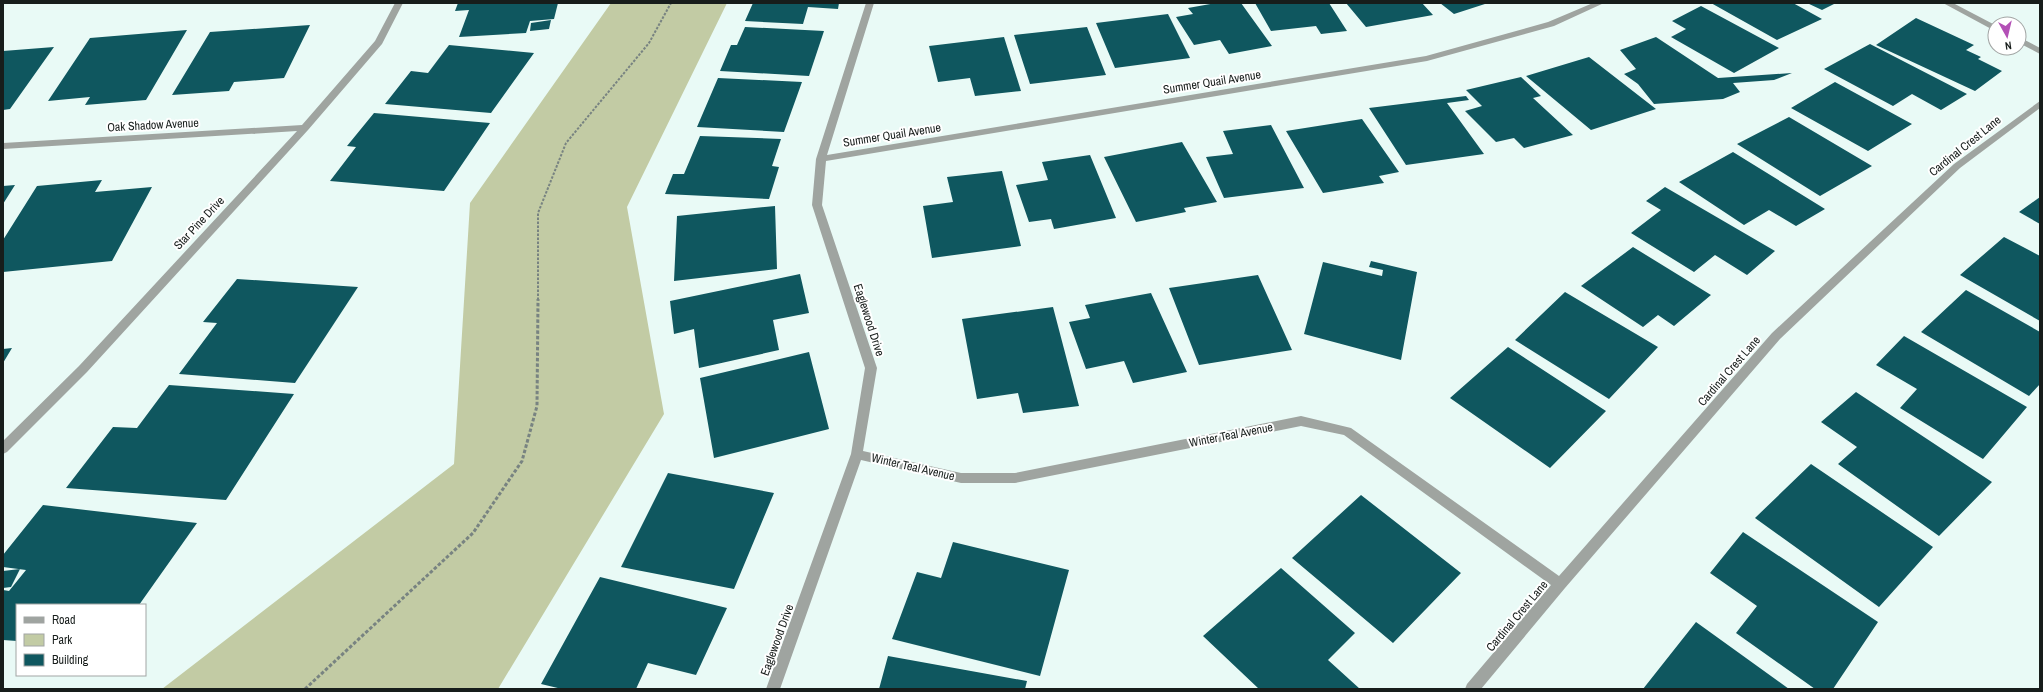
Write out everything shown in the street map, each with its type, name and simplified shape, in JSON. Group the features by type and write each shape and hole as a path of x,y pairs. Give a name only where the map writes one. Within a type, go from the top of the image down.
{"street":[{"name":"Star Pine Drive","path":"3,450 83,369 305,128 379,42 399,3"},
{"name":"Eaglewood Drive","path":"773,689 857,454 871,368 817,205 821,159 870,3"},
{"name":"Summer Quail Avenue","path":"821,159 1427,58 1551,24 1600,3"},
{"path":"1947,3 1987,24"},
{"path":"2027,44 2040,51"},
{"name":"Cardinal Crest Lane","path":"1472,689 1560,584 1776,336 1957,166 2040,104"},
{"name":"Oak Shadow Avenue","path":"3,146 305,128"},
{"name":"Winter Teal Avenue","path":"857,454 961,478 1015,478 1301,420 1347,431 1560,584"}],"path":[{"path":"305,689 473,533 522,461 537,406 538,213 566,143 649,43 670,3"}],"green space":[{"path":"611,3 727,3 627,207 664,414 498,689 162,689 454,464 470,203"}],"building":[{"path":"458,3 558,3 554,19 530,21 526,33 459,37 469,10 455,11"},
{"path":"753,3 839,3 838,9 808,7 803,24 745,21"},
{"path":"1216,3 1241,3 1272,46 1229,54 1220,40 1194,45 1176,17 1193,14 1188,8"},
{"path":"1255,3 1329,3 1347,31 1321,34 1316,26 1271,31"},
{"path":"1346,3 1422,3 1433,15 1366,27"},
{"path":"1440,3 1488,3 1454,14"},
{"path":"1711,3 1793,3 1822,19 1777,40"},
{"path":"1807,3 1836,3 1822,10"},
{"path":"1701,6 1779,48 1734,73 1671,37 1686,29 1672,21"},
{"path":"1168,14 1190,58 1115,68 1096,23"},
{"path":"1916,18 1974,45 1966,50 1981,57 1978,59 2002,71 1975,91 1876,45"},
{"path":"551,20 549,29 530,31 531,23"},
{"path":"310,25 284,78 234,82 229,91 172,95 210,32"},
{"path":"745,27 824,31 809,76 720,71 731,45 737,45"},
{"path":"1087,27 1106,75 1030,84 1014,35"},
{"path":"187,30 146,100 85,105 90,97 48,101 90,38"},
{"path":"1004,37 1021,91 975,96 970,78 938,82 929,46"},
{"path":"1656,37 1718,78 1792,73 1774,80 1733,83 1740,92 1723,99 1654,104 1638,84 1624,74 1636,69 1620,50"},
{"path":"1870,44 1967,94 1941,110 1912,94 1893,106 1824,69"},
{"path":"449,45 534,53 491,113 385,104 411,71 428,73"},
{"path":"54,47 10,109 3,110 3,51"},
{"path":"1589,57 1656,109 1591,130 1526,76"},
{"path":"1521,77 1541,96 1533,98 1573,135 1524,148 1514,138 1496,142 1465,111 1482,106 1466,90"},
{"path":"718,78 802,82 784,132 697,127"},
{"path":"1835,82 1912,124 1868,151 1791,108"},
{"path":"1466,96 1469,100 1447,103 1484,154 1406,165 1369,108"},
{"path":"374,113 490,123 444,191 330,181 356,147 347,146"},
{"path":"1789,117 1872,166 1820,196 1737,144"},
{"path":"1362,119 1399,172 1379,176 1384,183 1323,193 1286,131"},
{"path":"1271,125 1304,188 1224,198 1206,157 1233,154 1223,131"},
{"path":"700,136 781,139 772,166 779,167 769,199 665,194 673,174 684,174"},
{"path":"1182,142 1217,202 1184,208 1186,212 1136,222 1104,157"},
{"path":"1733,152 1825,209 1796,226 1769,210 1744,225 1679,182"},
{"path":"1090,155 1116,218 1054,229 1051,219 1029,222 1016,185 1048,180 1042,162"},
{"path":"1002,171 1021,246 932,258 923,206 953,202 947,177"},
{"path":"102,180 95,192 152,187 112,261 3,272 3,240 37,186"},
{"path":"15,185 3,204 3,186"},
{"path":"1665,187 1775,251 1747,275 1715,255 1694,272 1631,233 1661,210 1646,201"},
{"path":"2040,197 2040,224 2019,212"},
{"path":"775,206 777,269 674,281 677,216"},
{"path":"2004,237 2040,256 2040,321 1960,275"},
{"path":"1633,247 1711,295 1674,326 1658,315 1643,327 1581,286"},
{"path":"1371,261 1417,272 1401,360 1304,334 1323,262 1382,276 1383,270 1369,267"},
{"path":"800,274 809,313 773,320 779,350 699,368 694,329 674,334 670,301"},
{"path":"1258,275 1292,350 1199,365 1169,288"},
{"path":"237,279 358,287 295,383 179,374 217,323 203,322"},
{"path":"1966,290 2040,332 2040,384 2029,396 1921,332"},
{"path":"1565,292 1658,347 1609,399 1515,340"},
{"path":"1151,293 1187,372 1133,383 1124,361 1086,369 1069,322 1090,318 1085,305"},
{"path":"1053,307 1079,406 1023,413 1018,393 977,399 962,319"},
{"path":"1904,336 2027,407 1983,459 1900,408 1917,389 1876,365"},
{"path":"1508,347 1606,411 1550,468 1450,398"},
{"path":"12,348 3,363 3,349"},
{"path":"809,352 829,429 714,458 700,378"},
{"path":"169,385 294,394 226,500 66,488 113,427 137,428"},
{"path":"1856,392 1992,482 1939,536 1838,464 1857,447 1821,422"},
{"path":"1811,464 1933,547 1879,607 1755,518"},
{"path":"668,473 774,493 734,589 621,567"},
{"path":"1361,495 1461,573 1393,643 1292,558"},
{"path":"43,505 197,523 140,604 16,604 16,641 3,640 3,590 9,591 26,570 3,567 3,555"},
{"path":"1743,532 1878,622 1833,689 1815,689 1736,633 1757,606 1710,573"},
{"path":"953,542 1069,570 1040,676 892,639 917,572 941,578"},
{"path":"1281,568 1355,633 1328,660 1360,689 1259,689 1203,636"},
{"path":"20,569 11,587 3,588 3,571"},
{"path":"600,577 727,608 696,675 648,663 636,689 562,689 541,684"},
{"path":"1696,622 1789,689 1643,689"},
{"path":"888,656 1027,681 1025,689 879,689"}]}
